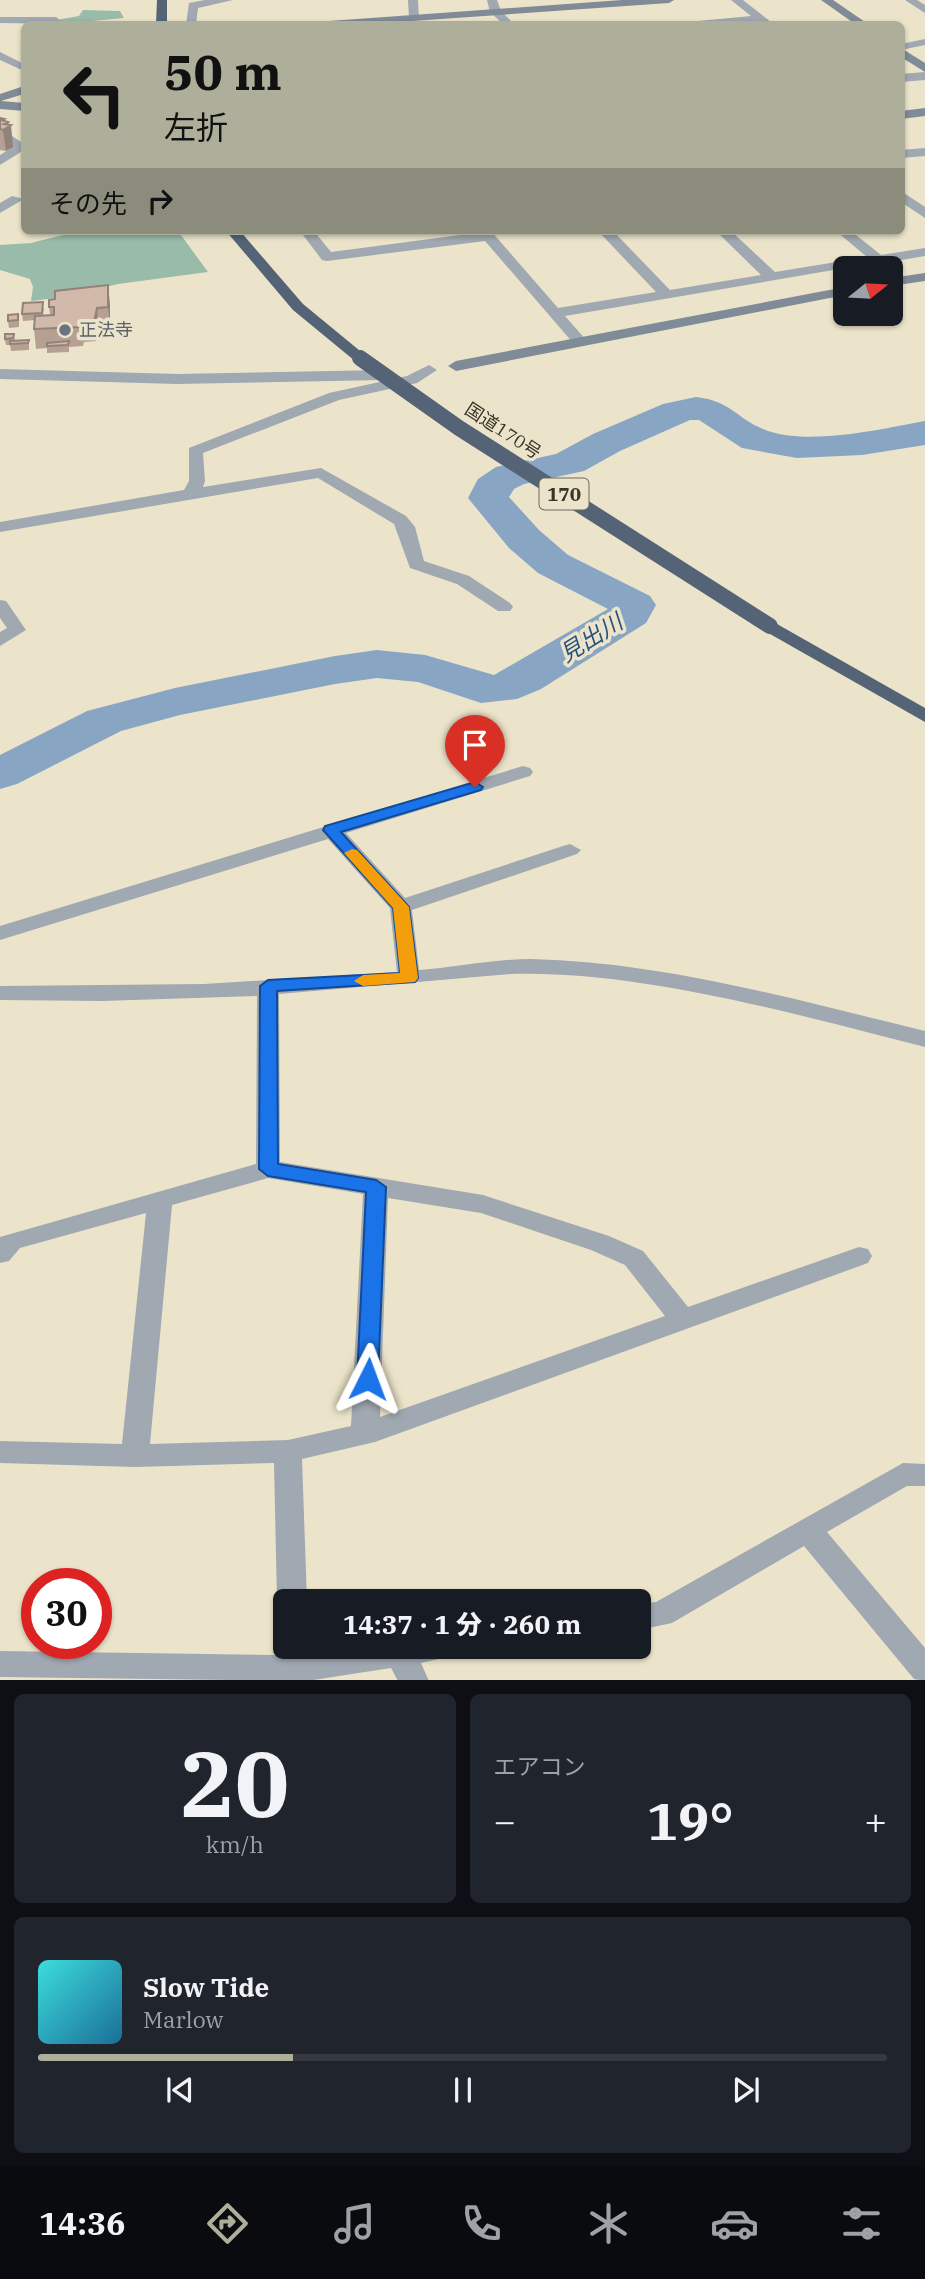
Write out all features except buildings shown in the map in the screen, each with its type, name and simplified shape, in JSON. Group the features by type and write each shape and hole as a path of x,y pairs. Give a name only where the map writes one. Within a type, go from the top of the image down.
{"highway":[{"path":"162,1 162,21"},
{"name":"国道170号","path":"236,235 298,307 360,358 459,428 771,626 925,716"}],"street":[{"path":"191,21 192,5 228,0"},
{"path":"413,0 415,18"},
{"path":"492,0 496,12 506,21"},
{"path":"372,21 496,12 572,3 669,0"},
{"path":"736,0 764,21"},
{"path":"826,0 858,21"},
{"path":"910,0 925,9"},
{"path":"0,20 57,21"},
{"path":"905,48 925,42"},
{"path":"905,52 925,68"},
{"path":"4,58 21,66"},
{"path":"905,78 925,76"},
{"path":"0,98 21,91"},
{"path":"0,105 21,107"},
{"path":"905,114 925,112"},
{"path":"0,132 21,147 0,161"},
{"path":"905,154 925,152"},
{"path":"905,198 925,214"},
{"path":"0,209 18,199"},
{"path":"310,235 327,257 479,235"},
{"path":"487,235 579,341"},
{"path":"609,235 665,293"},
{"path":"727,235 771,276"},
{"path":"849,235 874,256"},
{"path":"903,259 925,252"},
{"path":"555,313 771,276 833,270"},
{"path":"903,280 925,277"},
{"path":"0,374 208,379 368,376 456,366 833,293"},
{"path":"191,494 197,481 195,451 335,396 412,380 429,370"},
{"path":"0,527 321,472 400,520 406,527 416,564 464,580 504,607"},
{"path":"0,605 17,630 0,640"},
{"path":"0,933 523,772"},
{"path":"331,830 401,907 409,978"},
{"path":"401,907 570,850"},
{"path":"0,993 183,991 409,978 497,967 544,967 673,984 780,1003 925,1040"},
{"path":"268,986 268,1169"},
{"path":"0,1254 11,1241 268,1169 483,1203 600,1243 634,1258 682,1320"},
{"path":"365,1434 376,1187"},
{"path":"135,1456 160,1200"},
{"path":"0,1452 135,1456 288,1451 365,1434 859,1256"},
{"path":"288,1451 292,1589"},
{"path":"651,1615 661,1614 903,1474 925,1475"},
{"path":"807,1529 925,1670"},
{"path":"0,1664 273,1658"},
{"path":"402,1659 413,1680"}],"green space":[{"path":"83,10 120,11 124,18 56,20 79,16"},
{"path":"63,235 181,235 208,272 118,284 65,297 31,301 33,287 30,279 0,270 0,245 31,243"}],"waterway":[{"name":"見出川","path":"0,774 104,721 175,702 335,670 377,664 425,669 481,689 501,689 525,679 630,614 634,605 553,564 524,539 488,498 492,488 510,475 570,463 607,442 647,427 676,412 705,409 748,437 797,447 862,444 925,433"}],"slow traffic":[{"path":"352,853 401,907 409,978 363,981"}],"place":[{"name":"正法寺","path":"65,330"}],"route":[{"path":"368,1379 376,1187 268,1169 268,986 409,978 401,907 331,830 475,787"}]}
